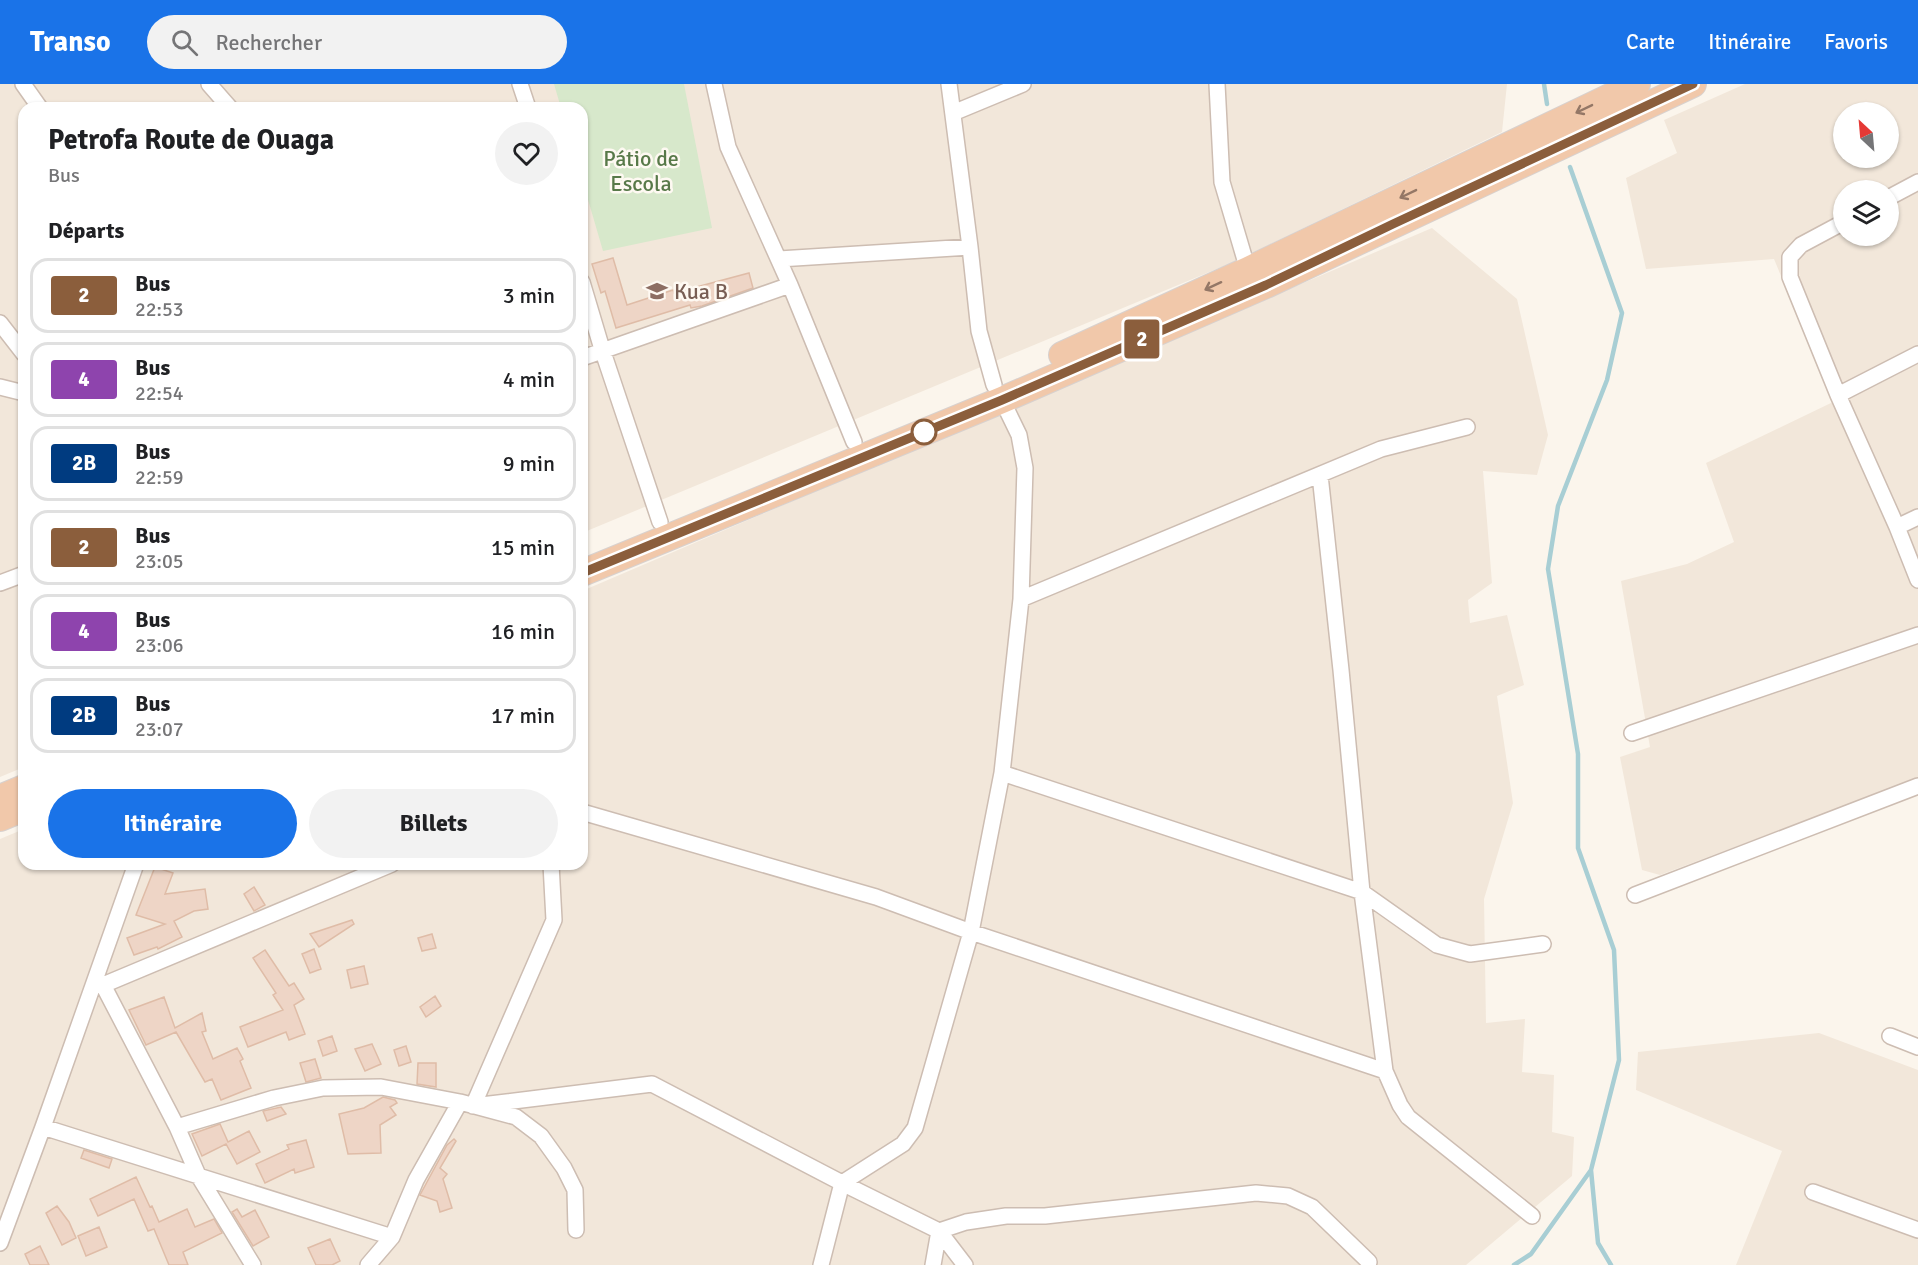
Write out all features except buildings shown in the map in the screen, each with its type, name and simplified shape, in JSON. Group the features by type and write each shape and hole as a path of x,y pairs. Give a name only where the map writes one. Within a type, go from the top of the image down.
{"highway":[{"path":"998,392 1636,84"},
{"path":"588,570 998,392 1266,285 1692,84"},
{"path":"588,552 854,442 906,431"},
{"path":"0,798 18,790"},
{"path":"0,818 18,810"}],"street":[{"path":"23,84 36,102"},
{"path":"209,84 225,102"},
{"path":"714,84 728,147 779,259 854,442"},
{"path":"821,1265 842,1184 903,1144 915,1128 971,932 1002,773 1021,599 1025,468 1019,435 998,392 979,331 949,84"},
{"path":"953,113 1023,84"},
{"path":"1216,84 1222,182 1248,270"},
{"path":"520,85 526,102"},
{"path":"1899,192 1918,182"},
{"path":"1833,228 1801,244 1790,257 1790,277 1918,580"},
{"path":"779,259 970,248"},
{"path":"588,355 790,285"},
{"path":"588,302 660,522"},
{"path":"0,323 18,346"},
{"path":"1838,395 1918,354"},
{"path":"0,387 18,392"},
{"path":"1021,599 1381,449 1467,427"},
{"path":"1320,475 1362,892 1385,1071 1408,1117 1532,1216"},
{"path":"1897,527 1918,517"},
{"path":"0,583 18,576"},
{"path":"1632,733 1918,635"},
{"path":"1002,773 1362,892 1437,945 1470,954 1543,944"},
{"path":"1635,895 1918,786"},
{"path":"588,814 876,897 971,932 1385,1071"},
{"path":"0,1243 100,983 134,870"},
{"path":"100,983 377,870"},
{"path":"368,1265 392,1236 416,1180 466,1104 554,920 551,870"},
{"path":"100,983 177,1127 198,1174 253,1265"},
{"path":"1890,1036 1918,1047"},
{"path":"466,1104 652,1084 842,1184 939,1231 965,1265"},
{"path":"177,1127 274,1098 323,1088 381,1087 466,1104 516,1117 541,1136 564,1168 575,1190 576,1230"},
{"path":"43,1127 392,1236"},
{"path":"1813,1192 1918,1230"},
{"path":"939,1231 966,1222 1006,1216 1045,1216 1256,1193 1288,1196 1312,1207 1369,1262"},
{"path":"933,1265 939,1231"}],"shaded area":[{"path":"0,84 1507,84 1502,132 1231,263 588,531 588,102 18,102 18,770 0,777"},
{"path":"1745,84 1918,84 1918,778 1660,875 1642,870 1620,757 1650,747 1621,581 1687,564 1734,542 1706,463 1833,402 1774,259 1646,269 1626,178 1677,153 1664,120"},
{"path":"1432,228 1517,299 1548,435 1537,475 1483,471 1492,583 1468,600 1470,623 1507,615 1524,685 1497,696 1513,803 1484,899 1486,1023 1525,1019 1522,1072 1554,1075 1552,1132 1574,1137 1572,1176 1466,1265 0,1265 0,839 18,832 18,870 588,870 588,588"},
{"path":"1819,1033 1918,1070 1918,1265 1736,1265 1782,1151 1636,1090 1638,1052"}],"green space":[{"name":"Pátio de Escola","path":"554,84 684,84 712,228 603,251 588,200 588,102 559,102"}],"waterway":[{"path":"1544,84 1547,104"},
{"path":"1570,167 1622,313 1607,380 1558,506 1548,569 1578,754 1578,848 1614,950 1619,1060 1591,1170 1598,1243 1611,1265"},
{"path":"1514,1265 1531,1254 1591,1170"}],"bus line":[{"name":"2","path":"588,571 1002,400 1266,285 1693,84"}],"place":[{"name":"Kua B","path":"657,291"}]}
